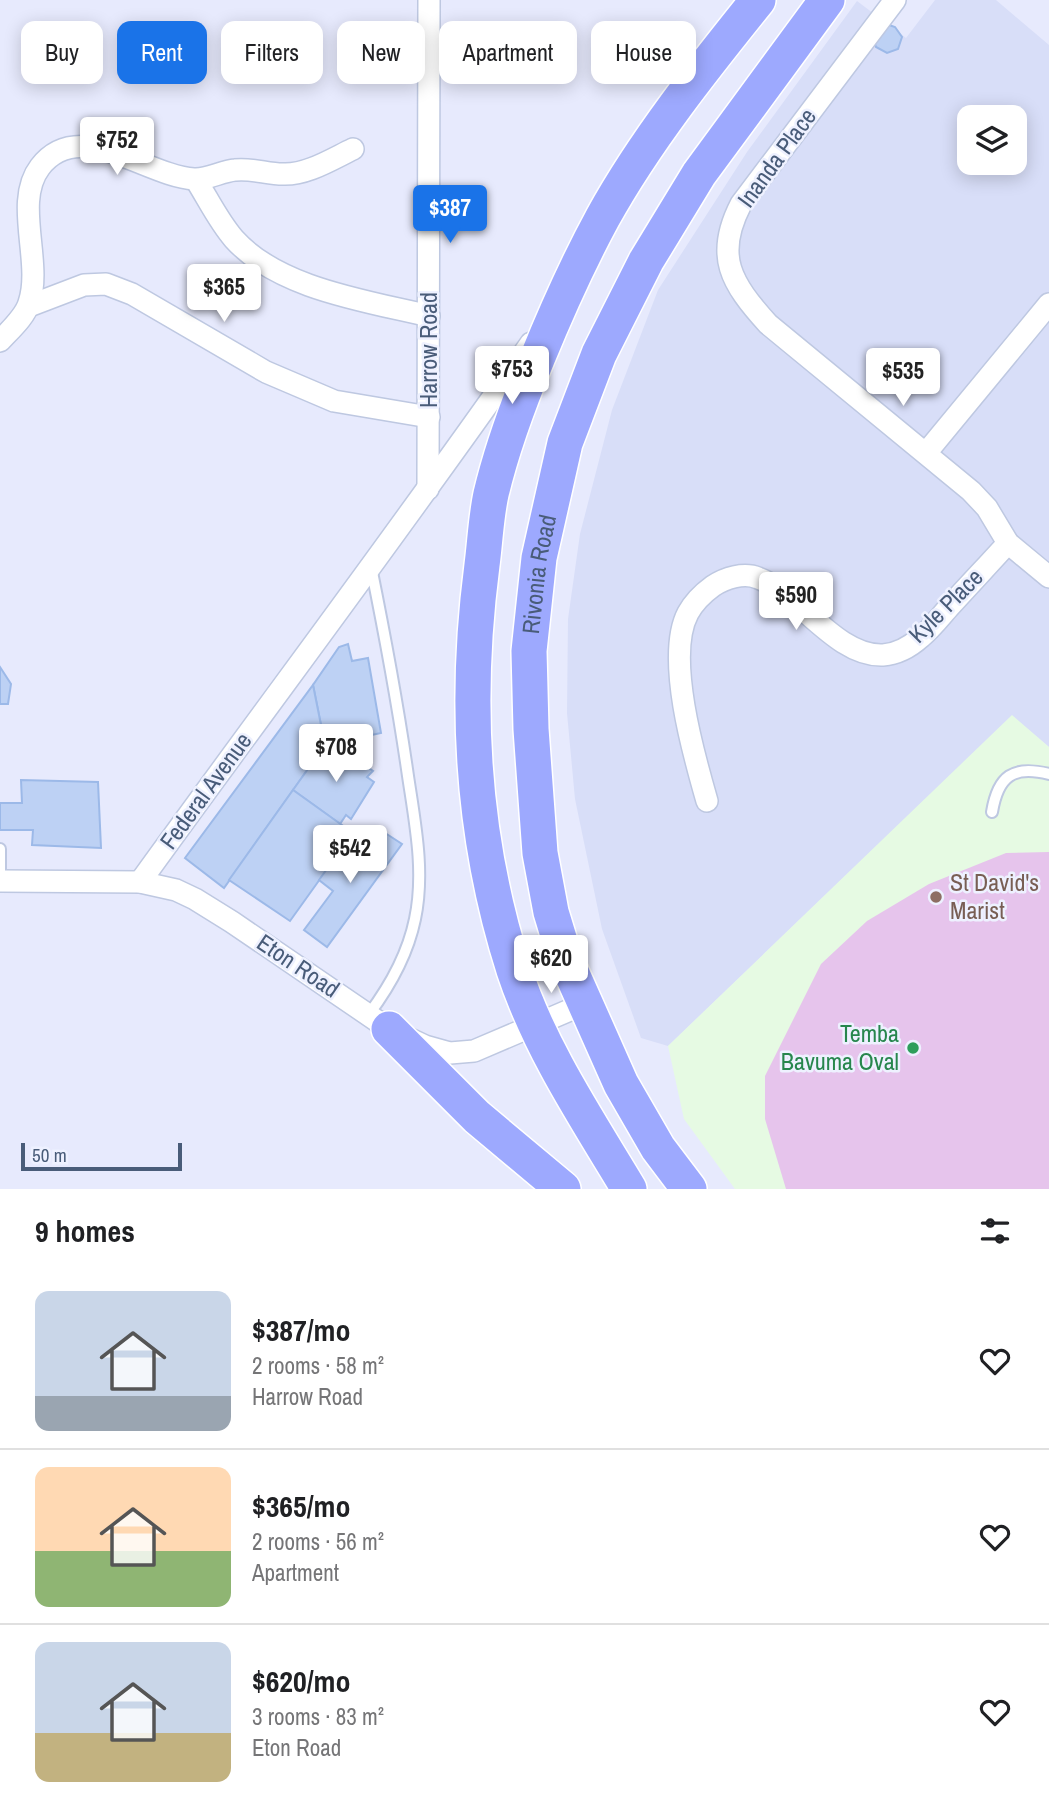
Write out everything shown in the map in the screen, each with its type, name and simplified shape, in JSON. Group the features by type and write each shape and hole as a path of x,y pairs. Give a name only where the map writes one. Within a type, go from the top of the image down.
{"main road":[{"path":"629,1189 552,1061 515,972 494,893 478,805 473,757 476,610 491,495 517,409 561,299 604,215 663,124 758,0"},
{"name":"Rivonia Road","path":"689,1189 658,1147 621,1084 565,958 551,912 540,853 531,729 529,651 539,558 565,443 599,354 646,261 699,174 827,0"},
{"path":"379,1021 477,1116 563,1189"},
{"path":"658,1147 674,1189"}],"street":[{"name":"Harrow Road","path":"428,489 429,0"},
{"name":"Inanda Place","path":"895,0 741,204 731,223 727,240 728,261 736,283 750,305 768,324 971,491 988,508 1008,543 1049,577"},
{"path":"0,341 29,306 35,281 29,231 29,191 40,167 57,153 74,145 97,148 164,173 196,180 234,170 260,170 283,174 304,171 353,149"},
{"path":"196,180 233,239 258,262 283,275 323,289 429,316"},
{"path":"29,306 84,285 106,284 132,295 266,372 334,401 429,417"},
{"name":"Federal Avenue","path":"140,882 428,489 561,299"},
{"path":"926,453 1049,304"},
{"name":"Kyle Place","path":"708,801 692,748 680,677 681,644 686,615 701,595 720,582 738,576 756,577 772,585 841,640 864,652 883,655 901,650 921,637 1008,543"},
{"name":"Eton Road","path":"0,882 140,882 176,890 195,899 379,1021 425,1046 450,1053 474,1051 584,1004"}],"lane":[{"path":"371,564 394,681 417,842 419,888 415,920 379,1021"},
{"path":"992,812 1000,784 1011,775 1021,770 1049,774"},
{"path":"0,849 0,882"}],"shaded area":[{"path":"935,0 996,0 1049,45 1049,747 1012,716 668,1046 641,1038 602,929 575,799 567,713 568,619 580,534 612,410 658,290 747,152 857,1 906,38"},
{"name":"Temba Bavuma Oval","path":"1012,715 1049,747 1049,1189 735,1189 684,1119 668,1046"},
{"name":"Temba Bavuma Oval","path":"1049,852 1049,1189 786,1189 765,1119 765,1076 821,964 867,921 929,884 1006,853"}],"building":[{"path":"889,25 895,27 902,37 898,49 887,53 876,47 874,41"},
{"path":"348,644 352,661 368,658 381,733 325,745 313,685 339,647"},
{"path":"0,667 11,684 8,704 0,704"},
{"path":"313,685 325,745 224,888 185,858"},
{"path":"325,745 333,752 337,746 373,771 367,777 374,782 351,819 346,815 340,824 293,790"},
{"path":"21,780 98,782 101,848 32,845 33,830 0,830 0,803 22,803"},
{"path":"293,790 353,833 290,921 229,880"},
{"path":"379,829 402,844 327,947 304,930 333,891 319,880 343,847 359,857"}],"place":[{"name":"St David's Marist","path":"936,897"},
{"name":"Temba Bavuma Oval","path":"913,1048"}]}
